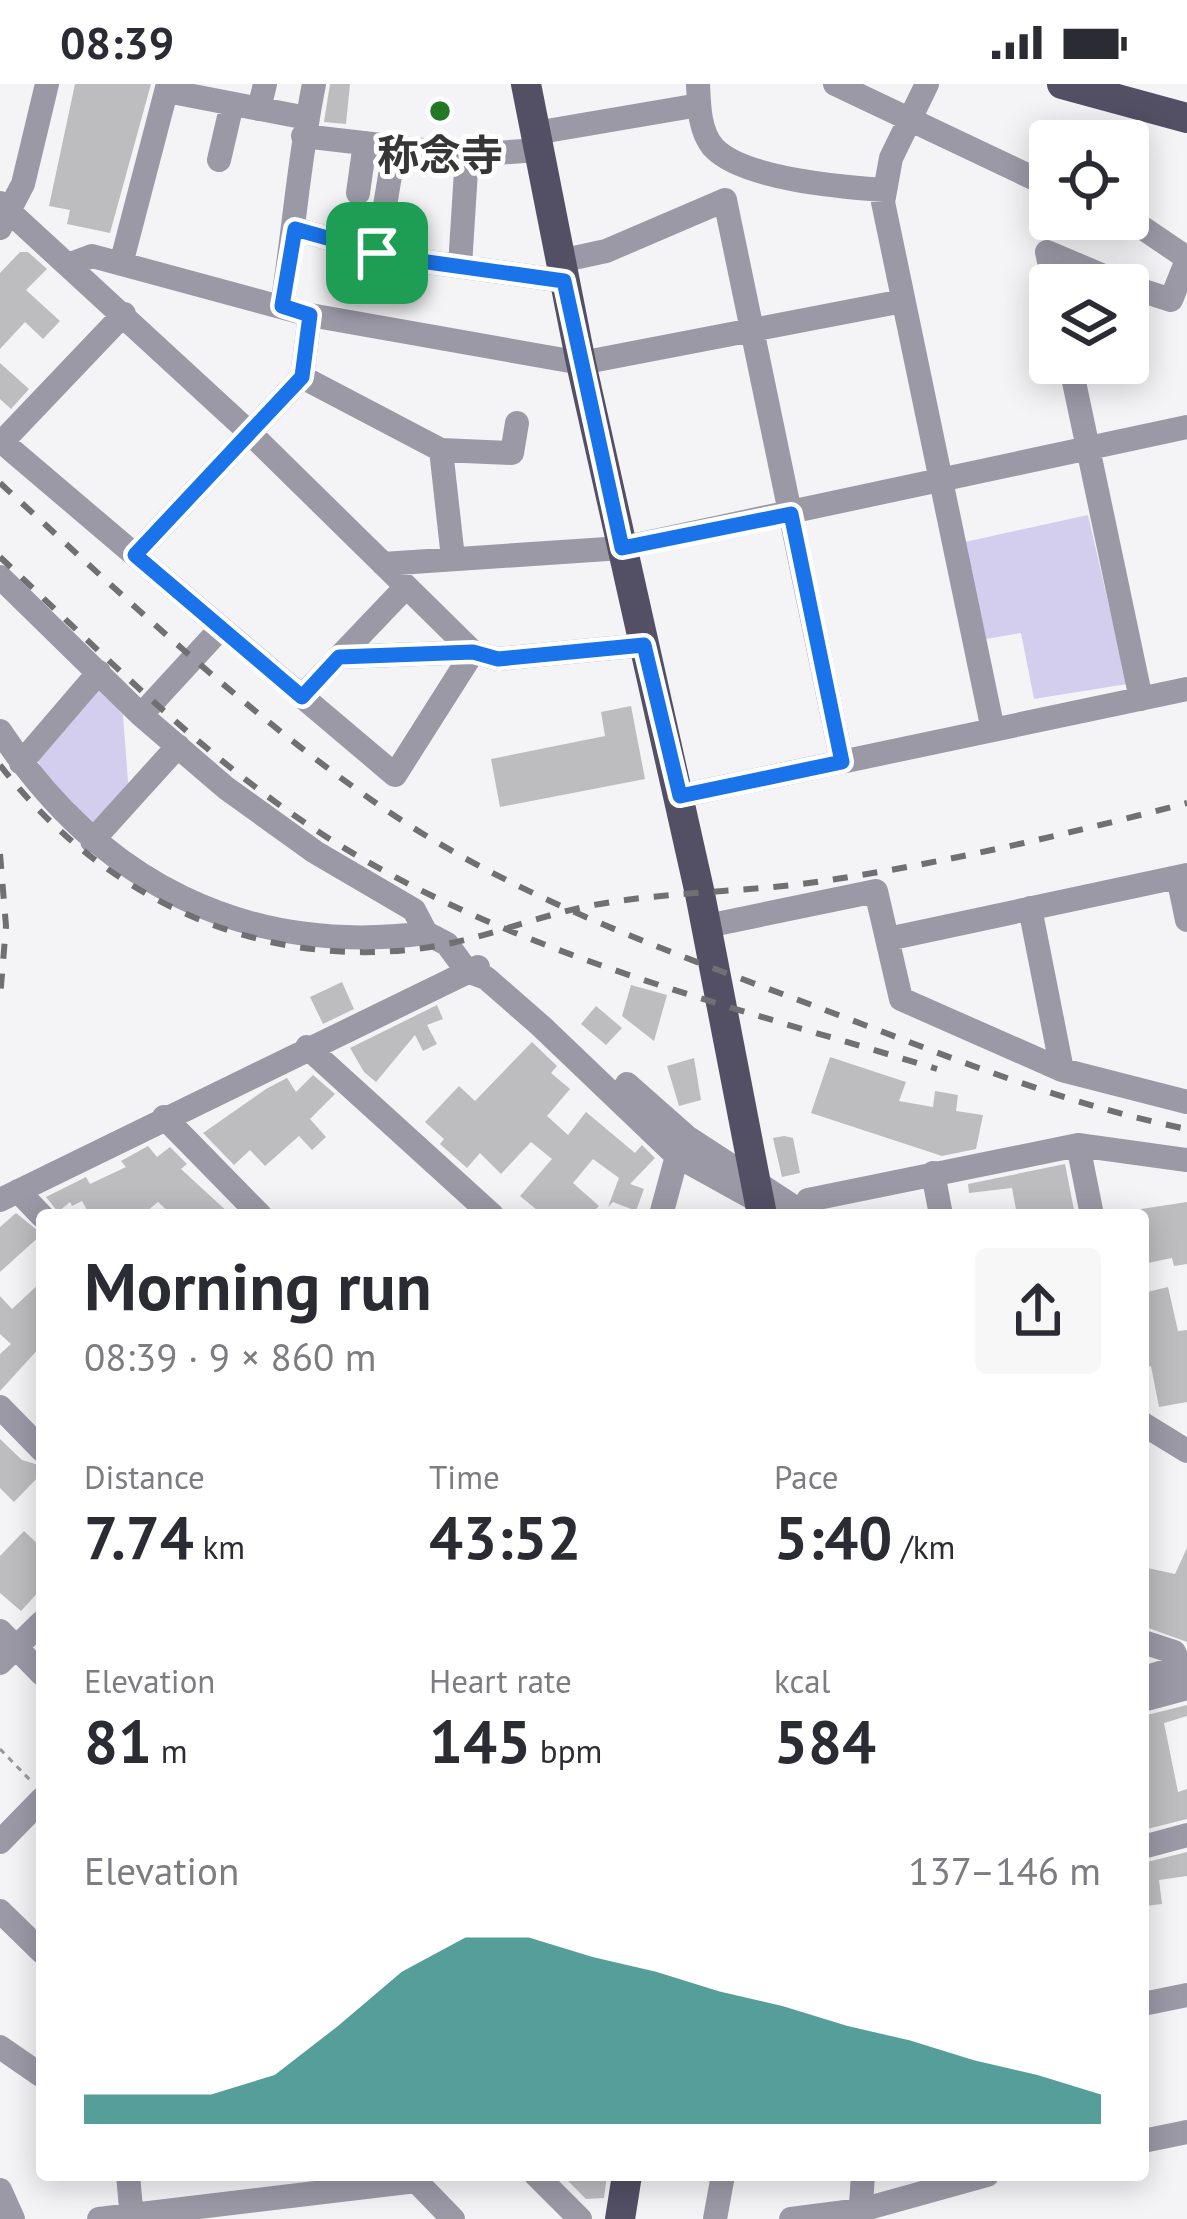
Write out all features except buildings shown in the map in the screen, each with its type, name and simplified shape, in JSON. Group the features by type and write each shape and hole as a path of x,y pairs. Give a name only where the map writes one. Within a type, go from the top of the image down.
{"main road":[{"path":"526,84 581,363 680,796 757,1192"},
{"path":"1062,84 1187,118"},
{"path":"620,2219 626,2181"}],"street":[{"path":"47,84 23,184 3,214 124,314 473,652"},
{"path":"282,306 314,84"},
{"path":"835,84 1029,177"},
{"path":"927,84 891,158 884,190 993,730"},
{"path":"121,264 167,87 232,104 262,97 305,127 365,143 467,155 537,141 698,94 715,149 806,186 884,190"},
{"path":"219,160 232,104"},
{"path":"358,193 365,143"},
{"path":"377,253 395,146"},
{"path":"460,266 467,155"},
{"path":"744,161 725,200 842,762"},
{"path":"295,229 377,253 460,266 562,271 725,200"},
{"path":"1149,231 1186,254 1171,300 1149,293"},
{"path":"1050,264 1047,252 1076,264"},
{"path":"68,265 92,256 310,315 581,363 903,301"},
{"path":"124,314 1,440 395,775 473,652"},
{"path":"135,555 302,377 310,315"},
{"path":"302,377 441,450 512,453 517,423"},
{"path":"1074,384 1141,699"},
{"path":"383,564 622,548 1187,427"},
{"path":"441,450 453,558"},
{"path":"0,578 178,746 315,852 414,910 426,933 447,944 467,971 486,978 527,1014 676,1156 757,1192 807,1207 933,1173 1078,1145 1187,1160"},
{"path":"302,697 405,588"},
{"path":"141,715 221,628"},
{"path":"339,657 473,652 498,659 644,645"},
{"path":"21,763 99,672"},
{"path":"680,796 1187,689"},
{"path":"0,731 21,763 92,841 148,882 223,916 298,934 379,939 426,933"},
{"path":"92,841 178,746"},
{"path":"889,939 1182,876 1187,920"},
{"path":"706,926 876,891 901,999 1062,1070 1187,1102"},
{"path":"1030,908 1062,1070"},
{"path":"9,1195 490,962 687,1137 757,1192"},
{"path":"307,1047 485,1209"},
{"path":"164,1117 254,1209"},
{"path":"1078,1145 1091,1209"},
{"path":"663,1209 676,1156"},
{"path":"933,1173 940,1209"},
{"path":"9,1195 36,1212"},
{"path":"0,1407 36,1444"},
{"path":"1149,1412 1187,1435"},
{"path":"1149,1428 1187,1451"},
{"path":"36,1626 5,1647 36,1670"},
{"path":"1149,1644 1174,1652 1186,1675"},
{"path":"1149,1678 1186,1675"},
{"path":"1149,1697 1186,1675"},
{"path":"0,1842 36,1802"},
{"path":"1149,1845 1187,1835"},
{"path":"0,1912 36,1946"},
{"path":"1149,2003 1187,1995"},
{"path":"2,2052 36,2072"},
{"path":"1149,2140 1187,2132"},
{"path":"129,2181 132,2217"},
{"path":"99,2219 305,2184 360,2181"},
{"path":"417,2181 453,2219"},
{"path":"542,2181 580,2219"},
{"path":"716,2219 721,2181"},
{"path":"860,2215 862,2181"},
{"path":"791,2219 860,2215 968,2181"},
{"path":"0,2190 13,2219"}],"path":[{"path":"0,1749 36,1788"}],"shaded area":[{"path":"1088,515 1127,684 1034,699 1021,633 986,639 965,542"},
{"path":"98,684 123,715 129,794 91,828 49,784 35,755"}],"railway":[{"path":"0,483 275,727 373,801 479,866 650,944 959,1061 1095,1106 1187,1129"},
{"path":"0,557 238,774 325,836 395,877 469,913 622,973 937,1069"},
{"path":"0,765 43,814 90,856 142,891 198,919 257,939 319,950 382,952 447,944 606,903 869,874 1187,803"},
{"path":"0,854 6,926 0,998"}],"place":[{"name":"称念寺","path":"440,111"}],"route":[{"path":"295,229 377,253 564,281 622,548 791,514 842,762 680,796 644,645 498,659 473,652 339,657 302,697 135,555 302,377 310,315 282,306 295,229"}]}
